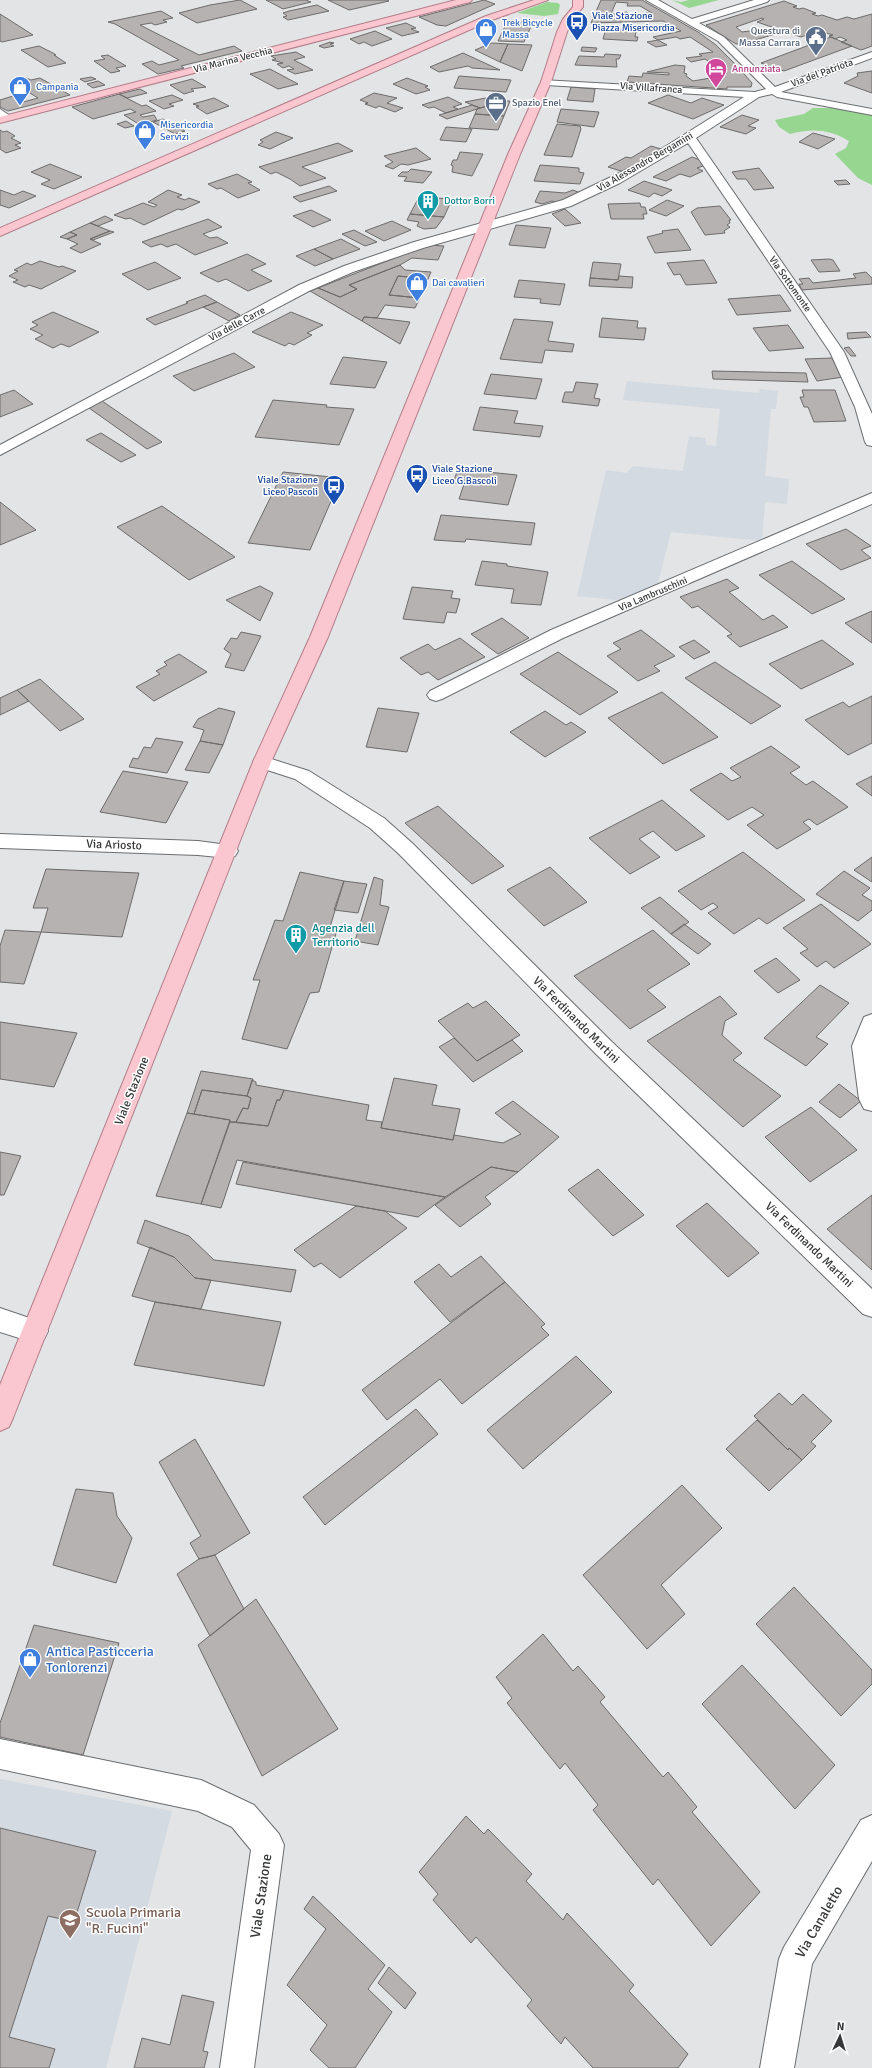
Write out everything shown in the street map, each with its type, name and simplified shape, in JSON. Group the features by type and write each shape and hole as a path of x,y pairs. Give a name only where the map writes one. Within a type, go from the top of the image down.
{"main road":[{"name":"Via Marina Vecchia","path":"3,117 467,0"},
{"path":"490,18 492,15 521,0"},
{"path":"0,232 490,18 543,0"},
{"name":"Viale Stazione","path":"0,1418 228,851 262,762 319,637 546,82 566,15 573,15 578,7 578,0"}],"street":[{"path":"651,0 721,39 773,91 784,97 872,112"},
{"path":"691,22 764,0"},
{"name":"Via del Patriota","path":"773,91 872,55"},
{"name":"Via Villafranca","path":"546,82 756,95"},
{"path":"797,82 810,88"},
{"name":"Via Alessandro Bergamini","path":"487,225 566,204 626,174 756,95 773,91"},
{"path":"830,93 872,102"},
{"name":"Via Sottomonte","path":"689,136 837,352 851,379 869,424 872,442"},
{"name":"Via delle Carre","path":"0,451 304,288 348,268 487,225"},
{"name":"Via Lambruschini","path":"436,695 557,634 872,498"},
{"name":"Via Ferdinando Martini","path":"262,762 302,775 377,824 405,848 604,1048 872,1306"},
{"name":"Via Ariosto","path":"0,841 198,848 228,851"},
{"path":"872,1023 864,1046 870,1099 872,1102"},
{"path":"0,1320 35,1331"},
{"name":"Viale Stazione","path":"0,1754 201,1796 243,1816 268,1845 237,2068"},
{"name":"Via Canaletto","path":"777,2068 796,1959 872,1831"}],"shaded area":[{"path":"627,381 759,393 760,389 778,391 776,409 771,409 765,476 789,479 787,504 765,502 762,541 671,532 657,587 625,601 577,596 606,470 627,473 633,466 683,471 689,436 706,438 706,445 716,446 720,409 623,400"},
{"name":"Scuola Primaria \"R. Fucini\"","path":"0,1779 172,1811 106,2068 0,2068"}],"green space":[{"path":"672,0 681,2 689,0 719,0 689,8"},
{"path":"547,2 558,3 560,5 558,14 544,16 517,13"},
{"path":"813,108 831,108 872,115 872,185 858,178 835,154 846,148 849,141 835,134 813,130 790,134 779,127 775,120 804,114"}],"building":[{"path":"240,0 257,9 197,23 179,13 210,5"},
{"path":"266,0 306,0 311,2 283,9"},
{"path":"328,0 387,0 389,1 349,10"},
{"path":"484,0 495,4 446,26 437,25 419,17"},
{"path":"601,0 642,0 698,32 716,45 752,83 751,87 727,87 727,89 627,82 629,76 642,77 643,73 669,75 669,73 647,72 675,65 685,66 684,73 687,74 686,76 693,81 722,76 720,74 727,73 705,59 691,62 686,58 702,56 699,54 713,52 690,37 680,39 676,37 658,40 653,37 681,31 663,21 591,23","holes":["616,2 628,3 627,6 640,6 652,13 629,14 627,12 611,14"]},
{"path":"784,1 797,6 793,7 799,9 803,8 816,13 812,14 818,16 822,15 837,20 847,17 854,19 872,14 872,46 861,50 841,42 847,40 840,37 835,39 829,36 833,35 826,33 823,34 817,32 801,37 757,22 764,19 762,18 736,27 742,32 764,29 775,34 742,44 736,44 706,25"},
{"path":"317,5 329,11 288,20 283,17 287,16 283,13"},
{"path":"161,11 173,18 163,20 167,22 155,25 151,23 140,25 199,55 234,46 242,51 181,66 184,68 158,74 142,64 152,61 159,65 179,60 115,24 108,22"},
{"path":"0,14 33,35 2,42 0,41"},
{"path":"508,20 533,22 524,42 498,41"},
{"path":"406,23 416,28 411,29 419,32 402,36 386,28"},
{"path":"606,29 636,31 635,37 638,37 637,41 603,39"},
{"path":"375,31 392,39 372,46 364,42 359,44 350,39"},
{"path":"831,37 852,46 784,71 761,63"},
{"path":"658,40 667,45 656,47 647,42"},
{"path":"330,42 334,43 330,44 334,46 324,48 319,46"},
{"path":"492,43 508,44 500,62 475,50"},
{"path":"508,44 532,45 522,71 500,62"},
{"path":"39,46 53,53 66,63 48,67 21,50"},
{"path":"582,47 597,48 595,52 581,51"},
{"path":"296,52 305,57 294,60 313,70 295,74 287,70 294,69 289,66 283,68 277,64 283,63 272,60 276,59 271,56"},
{"path":"463,53 500,70 472,68 468,66 439,72 430,67"},
{"path":"605,54 621,55 619,59 616,59 617,67 575,65 579,56 604,57"},
{"path":"108,55 126,66 116,68 120,71 111,73 94,61 105,59 101,56"},
{"path":"270,69 298,84 278,89 250,74"},
{"path":"872,71 872,93 844,83 858,76 857,73"},
{"path":"459,76 511,80 506,92 454,88"},
{"path":"91,77 96,79 85,82 80,79"},
{"path":"26,78 31,80 40,78 70,95 8,111 0,107 0,100 13,96 23,102 38,98 12,82"},
{"path":"407,78 428,86 425,87 430,90 416,94 393,84"},
{"path":"192,79 206,87 191,89 194,91 184,94 170,85"},
{"path":"98,81 105,85 93,88 87,84"},
{"path":"571,87 595,89 593,102 567,100"},
{"path":"140,89 147,93 127,98 119,94"},
{"path":"374,93 397,98 387,103 403,108 395,112 379,106 376,108 365,104 368,103 360,100"},
{"path":"119,94 142,106 146,105 156,111 140,115 143,117 154,115 157,120 140,125 124,115 136,112 130,109 93,119 72,107"},
{"path":"172,95 183,100 169,104 174,106 164,109 149,101"},
{"path":"668,95 691,103 702,98 724,105 693,119 648,103"},
{"path":"448,97 462,104 453,107 458,109 446,113 434,107 429,108 422,105"},
{"path":"491,97 501,102 480,108 465,102"},
{"path":"214,98 229,106 207,114 196,107 199,106 193,104"},
{"path":"504,101 510,101 504,116 475,114 477,109"},
{"path":"472,105 480,108 447,119 439,115"},
{"path":"561,109 599,112 594,127 557,122"},
{"path":"475,114 504,116 498,130 469,128"},
{"path":"742,115 759,120 748,126 756,128 746,134 720,127"},
{"path":"163,119 185,131 175,134 153,122"},
{"path":"126,121 134,126 125,128 117,124"},
{"path":"557,124 580,126 581,129 572,157 544,155"},
{"path":"446,127 472,129 466,142 440,140"},
{"path":"0,130 3,132 7,131 15,136 11,138 21,143 15,145 21,148 6,153 0,149"},
{"path":"276,132 293,138 270,149 258,145 263,142 260,140"},
{"path":"813,133 835,139 818,149 799,142"},
{"path":"338,143 353,151 302,167 326,178 300,186 276,172 271,174 259,167"},
{"path":"651,146 661,149 624,172 608,167 626,157 631,158"},
{"path":"416,148 431,159 408,165 401,164 393,169 385,166 393,162 384,156"},
{"path":"460,152 483,154 472,176 452,172 453,166 451,165 453,160 457,160"},
{"path":"692,157 700,160 703,166 697,168 703,171 690,177 680,174 666,181 653,177"},
{"path":"50,164 82,177 54,189 41,184 50,180 31,172"},
{"path":"540,165 579,168 579,172 584,173 580,184 534,181"},
{"path":"759,168 774,188 754,190 746,179 737,179 732,172"},
{"path":"411,169 432,172 423,183 404,181 407,177 398,176 402,172 408,172"},
{"path":"237,174 252,182 248,183 260,190 238,198 221,188 217,189 208,184"},
{"path":"846,180 850,184 838,185 834,181"},
{"path":"644,181 672,190 662,196 654,193 649,197 628,190"},
{"path":"329,186 337,191 300,202 293,197"},
{"path":"0,190 14,195 23,191 36,196 9,208 0,205"},
{"path":"168,190 182,195 177,197 185,200 189,198 200,202 182,210 178,209 144,225 130,218 126,219 114,215 143,203 154,207 157,205 148,202"},
{"path":"573,190 583,194 557,203 552,201 542,204 535,202 540,191 565,193"},
{"path":"419,197 452,199 444,217 410,214"},
{"path":"667,200 684,206 666,216 649,210"},
{"path":"640,203 641,207 645,207 647,214 643,214 644,219 611,219 608,204"},
{"path":"720,206 731,220 729,220 730,223 727,225 730,227 724,231 725,233 705,235 691,212 697,208"},
{"path":"565,209 581,223 565,226 552,214"},
{"path":"311,210 331,220 313,227 293,216"},
{"name":"Dottor Borri","path":"410,214 444,217 436,228 424,229 417,226 419,222 407,220"},
{"path":"105,216 113,220 98,226 90,223"},
{"path":"208,219 222,227 203,234 210,238 217,237 228,243 195,255 176,244 167,247 161,244 151,247 142,242"},
{"path":"392,221 411,230 384,241 365,231"},
{"path":"90,223 110,231 90,239 101,244 81,253 70,248 78,244 67,239 77,235 70,232"},
{"path":"516,225 551,228 545,248 509,245"},
{"path":"678,229 691,250 655,253 647,237 663,233 662,231"},
{"path":"354,230 377,242 365,246 342,234"},
{"path":"110,231 114,232 93,240 90,239"},
{"path":"70,232 77,235 67,239 60,237"},
{"path":"341,239 360,249 333,259 314,249"},
{"path":"428,245 444,246 438,260 412,258 400,265 349,285 357,289 340,297 318,288"},
{"path":"314,249 333,259 315,266 296,256"},
{"path":"247,254 266,264 251,270 272,281 248,291 226,279 218,282 200,273"},
{"path":"704,260 717,283 686,285 680,274 674,275 667,263"},
{"path":"811,260 833,260 840,271 819,272"},
{"path":"40,261 76,271 41,289 29,285 25,287 13,282 18,280 9,276 18,271 14,270 27,263 31,265"},
{"path":"155,262 181,278 148,290 122,274"},
{"path":"593,262 621,264 618,280 590,278"},
{"path":"400,265 405,270 431,272 428,279 398,276 389,295 420,298 415,308 385,305 377,318 364,317 362,321 310,291 318,288 340,297 357,289 349,285"},
{"path":"866,272 872,278 872,284 802,290 799,284 803,284 799,279 809,278 813,283 856,278 853,274"},
{"path":"398,276 428,279 420,298 389,295"},
{"path":"619,276 633,277 632,288 589,286 590,278 618,280"},
{"path":"519,280 565,284 560,305 540,303 541,299 514,297"},
{"path":"205,295 217,302 155,325 146,319 188,303 186,302"},
{"path":"780,295 791,311 737,315 728,299"},
{"path":"217,302 240,315 229,321 203,307"},
{"path":"53,312 99,332 69,347 61,344 53,348 35,339 43,335 30,329 38,325 32,322"},
{"path":"291,312 323,325 307,333 312,335 294,345 289,343 285,346 252,332"},
{"path":"364,317 410,322 400,344 362,321"},
{"path":"602,318 638,321 637,328 646,328 644,340 599,337"},
{"path":"514,319 553,322 548,341 574,344 572,352 545,350 542,363 500,359"},
{"path":"788,325 804,348 769,351 753,328"},
{"path":"866,332 871,337 848,339 847,333"},
{"path":"849,347 856,356 851,356 844,348"},
{"path":"234,353 255,367 194,391 173,376"},
{"path":"343,357 387,362 375,388 330,384"},
{"path":"832,358 843,377 817,381 805,359"},
{"path":"712,371 806,373 808,382 713,379"},
{"path":"491,374 542,379 536,399 484,394"},
{"path":"576,382 598,384 594,398 600,399 598,406 562,402 565,392 573,392"},
{"path":"14,390 33,404 0,417 0,395"},
{"path":"802,390 835,390 846,421 814,422 808,407 804,407 800,397 804,397"},
{"path":"273,400 354,409 339,445 255,437"},
{"path":"102,401 162,442 147,449 89,408"},
{"path":"480,407 518,411 514,423 543,426 540,437 473,430"},
{"path":"101,433 136,455 121,462 86,440"},
{"path":"458,469 517,475 508,505 459,499 464,484 453,483"},
{"path":"283,472 341,478 310,550 248,543"},
{"path":"0,502 36,530 0,545"},
{"path":"162,506 235,557 189,580 117,527"},
{"path":"441,515 535,523 531,545 466,539 465,542 434,540"},
{"path":"846,529 871,546 861,550 871,558 841,570 806,544"},
{"path":"482,561 548,572 541,605 511,603 514,589 475,585"},
{"path":"792,561 845,599 812,614 759,575"},
{"path":"727,579 739,588 729,592 763,620 773,615 788,627 740,647 727,636 732,634 698,606 692,608 680,597"},
{"path":"260,586 273,593 260,621 226,600"},
{"path":"412,587 453,591 451,598 460,599 456,613 447,612 444,623 403,619"},
{"path":"872,611 872,643 845,623"},
{"path":"502,618 529,638 498,654 471,634"},
{"path":"641,630 675,656 654,666 660,671 638,681 607,656 621,649 613,643"},
{"path":"241,632 261,636 244,671 225,667 231,654 224,649 231,638 237,639"},
{"path":"460,638 485,657 438,680 428,672 421,675 400,658 428,644 435,650"},
{"path":"694,640 710,652 694,659 679,647"},
{"path":"822,640 854,664 801,689 769,664"},
{"path":"558,652 618,692 580,715 520,674"},
{"path":"179,654 207,672 154,701 136,687 160,674 156,671 167,665 164,662"},
{"path":"715,662 781,706 751,724 685,678"},
{"path":"40,679 84,719 60,731 17,690"},
{"path":"17,690 29,701 0,715 0,698"},
{"path":"662,692 718,737 663,764 608,718"},
{"path":"872,696 872,743 848,755 805,720 843,702 849,707"},
{"path":"219,708 235,712 223,745 200,741 204,730 193,727 198,719"},
{"path":"378,708 419,713 407,752 366,747"},
{"path":"545,711 566,725 571,722 586,732 545,757 510,732"},
{"path":"156,738 183,742 167,773 129,767 133,758 138,759 144,747 151,748"},
{"path":"200,741 223,745 209,773 185,770"},
{"path":"771,746 800,767 790,773 806,785 813,781 848,807 817,825 809,819 803,822 811,829 777,849 747,825 764,815 752,807 728,820 690,790 721,773 732,781 741,777 730,768"},
{"path":"123,771 188,782 166,823 100,812"},
{"path":"872,776 872,796 856,784"},
{"path":"662,800 705,836 676,851 653,831 639,839 660,857 630,874 589,838"},
{"path":"438,806 504,866 472,884 405,823"},
{"path":"743,852 805,900 767,924 759,918 734,934 708,913 718,907 713,903 701,910 678,891"},
{"path":"872,857 872,882 854,870"},
{"path":"550,867 587,902 544,926 507,890"},
{"path":"46,869 139,873 122,937 41,932 48,908 33,908"},
{"path":"844,871 870,888 862,895 872,901 872,910 858,921 816,894"},
{"name":"Agenzia dell Territorio","path":"300,872 344,881 330,927 337,930 319,992 310,993 287,1049 242,1039 260,980 253,980 275,920 283,921"},
{"path":"374,877 383,880 380,905 389,907 378,945 355,941"},
{"path":"344,881 367,884 358,913 334,910"},
{"path":"660,897 689,922 671,934 641,908"},
{"path":"821,904 871,944 834,968 826,961 817,967 800,953 808,949 783,928"},
{"path":"684,924 711,944 698,954 671,934"},
{"path":"5,930 41,932 24,984 0,982 0,946"},
{"path":"653,930 690,964 647,990 666,1007 630,1029 574,976"},
{"path":"776,958 800,980 778,993 754,971"},
{"path":"820,985 849,1003 816,1037 828,1044 806,1066 764,1038"},
{"path":"720,996 737,1014 725,1021 722,1035 742,1053 733,1060 781,1096 743,1127 647,1041"},
{"path":"486,1001 520,1035 477,1061 438,1021 468,1003 473,1008"},
{"path":"0,1022 77,1033 54,1087 0,1079"},
{"path":"454,1038 477,1061 512,1040 523,1051 473,1082 439,1047"},
{"path":"201,1071 253,1079 247,1096 202,1090 194,1114 187,1113"},
{"path":"394,1078 437,1085 432,1105 460,1109 453,1140 381,1128"},
{"path":"252,1080 256,1082 256,1085 284,1090 280,1100 277,1100 268,1126 236,1122 243,1108 248,1109 251,1098 247,1096"},
{"path":"839,1084 861,1101 840,1118 819,1102"},
{"path":"202,1090 247,1096 251,1098 248,1109 243,1108 236,1122 194,1114"},
{"path":"284,1090 369,1105 366,1120 382,1122 381,1128 453,1140 454,1135 503,1143 521,1134 495,1113 513,1101 559,1137 518,1172 491,1167 445,1197 237,1160 221,1208 201,1204 230,1122 268,1126 277,1100 280,1100"},
{"path":"811,1107 857,1150 810,1182 765,1137"},
{"path":"187,1113 230,1120 201,1204 156,1196"},
{"path":"0,1152 21,1156 4,1195 0,1195"},
{"path":"243,1162 445,1197 418,1217 236,1184"},
{"path":"491,1167 518,1172 485,1197 491,1204 460,1227 435,1205"},
{"path":"598,1169 644,1215 613,1236 568,1190"},
{"path":"872,1195 872,1270 827,1229"},
{"path":"707,1203 759,1253 728,1277 676,1226"},
{"path":"356,1206 385,1211 407,1228 340,1278 321,1263 314,1267 294,1250"},
{"path":"145,1220 189,1236 214,1260 296,1270 291,1292 195,1278 174,1257 137,1243"},
{"path":"150,1247 174,1257 195,1278 211,1280 201,1309 155,1302 132,1296"},
{"path":"481,1256 505,1282 450,1322 414,1282 439,1264 451,1277"},
{"path":"505,1282 545,1324 541,1327 549,1335 462,1404 440,1379 387,1420 362,1390"},
{"path":"155,1302 281,1322 264,1386 134,1365"},
{"path":"576,1356 612,1392 523,1469 487,1430"},
{"path":"779,1393 792,1405 803,1394 832,1421 811,1442 816,1446 802,1460 789,1448 788,1450 754,1416"},
{"path":"416,1409 438,1434 325,1525 303,1497"},
{"path":"757,1420 788,1450 789,1448 802,1460 769,1491 726,1449"},
{"path":"195,1439 250,1533 215,1555 199,1559 190,1543 201,1536 159,1462"},
{"path":"682,1485 722,1528 661,1585 685,1614 647,1649 583,1575"},
{"path":"76,1489 113,1493 117,1516 132,1538 116,1583 53,1565"},
{"path":"215,1555 244,1609 210,1636 177,1574 199,1559"},
{"path":"794,1587 872,1670 872,1684 841,1716 756,1624"},
{"path":"256,1599 338,1729 262,1776 198,1645"},
{"path":"34,1625 119,1643 83,1755 0,1737 0,1723"},
{"path":"543,1634 573,1671 578,1666 605,1697 600,1702 663,1777 668,1772 697,1807 692,1812 760,1892 711,1946 658,1879 653,1885 593,1810 598,1805 565,1763 560,1769 507,1703 512,1698 496,1677"},
{"path":"742,1665 835,1765 795,1809 702,1704"},
{"path":"466,1816 484,1834 488,1829 532,1874 526,1881 563,1920 567,1913 634,1985 629,1991 688,2054 678,2068 593,2068 565,2037 561,2044 527,2006 532,2000 476,1937 471,1943 433,1900 438,1894 419,1872"},
{"path":"0,1828 96,1851 74,1922 48,1916 9,2037 55,2049 49,2068 0,2068"},
{"path":"313,1896 385,1965 368,1989 392,2012 355,2068 329,2068 310,2050 327,2025 287,1985 326,1929 304,1909"},
{"path":"389,1967 416,1993 405,2009 378,1983"},
{"path":"182,1995 214,2002 203,2051 208,2052 204,2068 134,2068 142,2038 170,2045"}],"place":[{"name":"Viale Stazione Piazza Misericordia","path":"577,42"},
{"name":"Trek Bicycle Massa","path":"486,48"},
{"name":"Questura di Massa Carrara","path":"816,56"},
{"name":"Annunziata","path":"716,88"},
{"name":"Campania","path":"20,106"},
{"name":"Spazio Enel","path":"496,122"},
{"name":"Misericordia Servizi","path":"145,150"},
{"name":"Dottor Borri","path":"428,220"},
{"name":"Dai cavalieri","path":"417,302"},
{"name":"Viale Stazione Liceo G.Bascoli","path":"417,494"},
{"name":"Viale Stazione Liceo Pascoli","path":"334,506"},
{"name":"Agenzia dell Territorio","path":"296,954"},
{"name":"Antica Pasticceria Tonlorenzi","path":"30,1678"},
{"name":"Scuola Primaria \"R. Fucini\"","path":"70,1940"}]}
